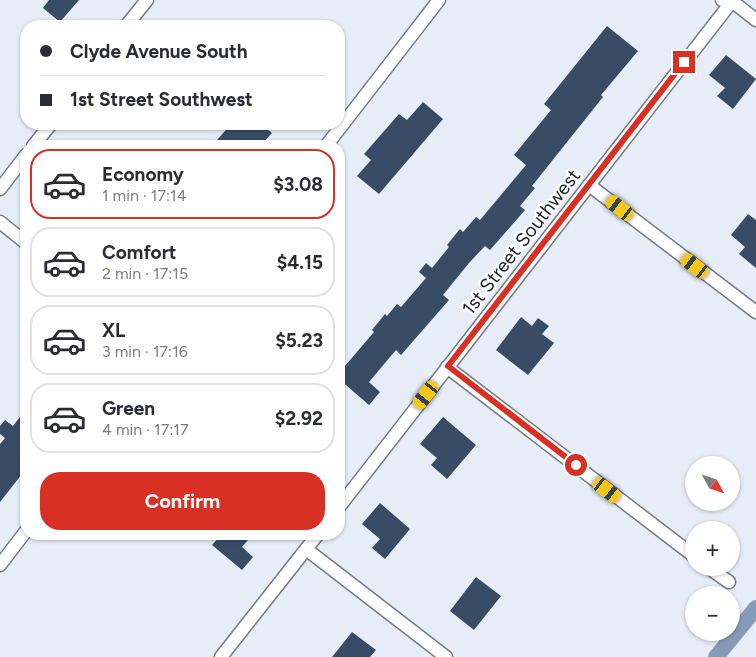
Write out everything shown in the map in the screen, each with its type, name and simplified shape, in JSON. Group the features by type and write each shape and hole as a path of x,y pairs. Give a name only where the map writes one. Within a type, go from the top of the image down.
{"street":[{"path":"131,20 146,0"},
{"path":"345,121 439,0"},
{"path":"729,0 756,20"},
{"name":"1st Street Southwest","path":"345,489 448,366 589,185 729,0"},
{"path":"38,140 46,130"},
{"path":"331,140 338,130"},
{"path":"0,189 20,163"},
{"path":"589,185 756,312"},
{"path":"0,222 20,238"},
{"path":"448,366 685,549"},
{"path":"0,565 20,539"},
{"path":"221,657 313,540"},
{"path":"306,549 446,657"},
{"path":"720,576 729,582"}],"building":[{"path":"49,0 79,0 62,20 58,20 43,8"},
{"path":"607,26 638,51 601,95 603,97 532,186 535,188 520,206 525,210 490,250 485,246 469,263 443,295 449,300 401,355 396,350 369,382 380,392 369,405 345,384 345,366 374,332 372,330 385,314 387,316 397,304 401,307 426,278 419,272 426,263 432,268 449,247 447,245 460,229 463,232 476,217 480,220 526,165 514,155 551,110 544,104"},
{"path":"726,55 756,79 733,109 717,96 725,88 709,75"},
{"path":"423,102 443,119 379,194 357,176 371,160 364,154 399,114 407,120"},
{"path":"226,130 268,130 272,133 266,140 217,140"},
{"path":"748,214 756,220 756,268 739,254 745,247 731,235"},
{"path":"521,317 532,326 538,318 549,326 542,334 554,343 528,375 496,350"},
{"path":"20,417 20,477 0,502 0,444 5,438 0,434 0,426 5,420 13,426"},
{"path":"443,417 476,445 447,479 431,465 437,458 420,444"},
{"path":"380,503 410,529 385,559 372,548 380,539 362,524"},
{"path":"217,540 248,540 242,547 253,557 242,570 212,545"},
{"path":"476,577 501,596 474,630 450,611"},
{"path":"352,632 376,650 370,657 332,657"}],"waterway":[{"path":"716,657 756,608"}],"route":[{"path":"576,465 448,366 684,62"}]}
